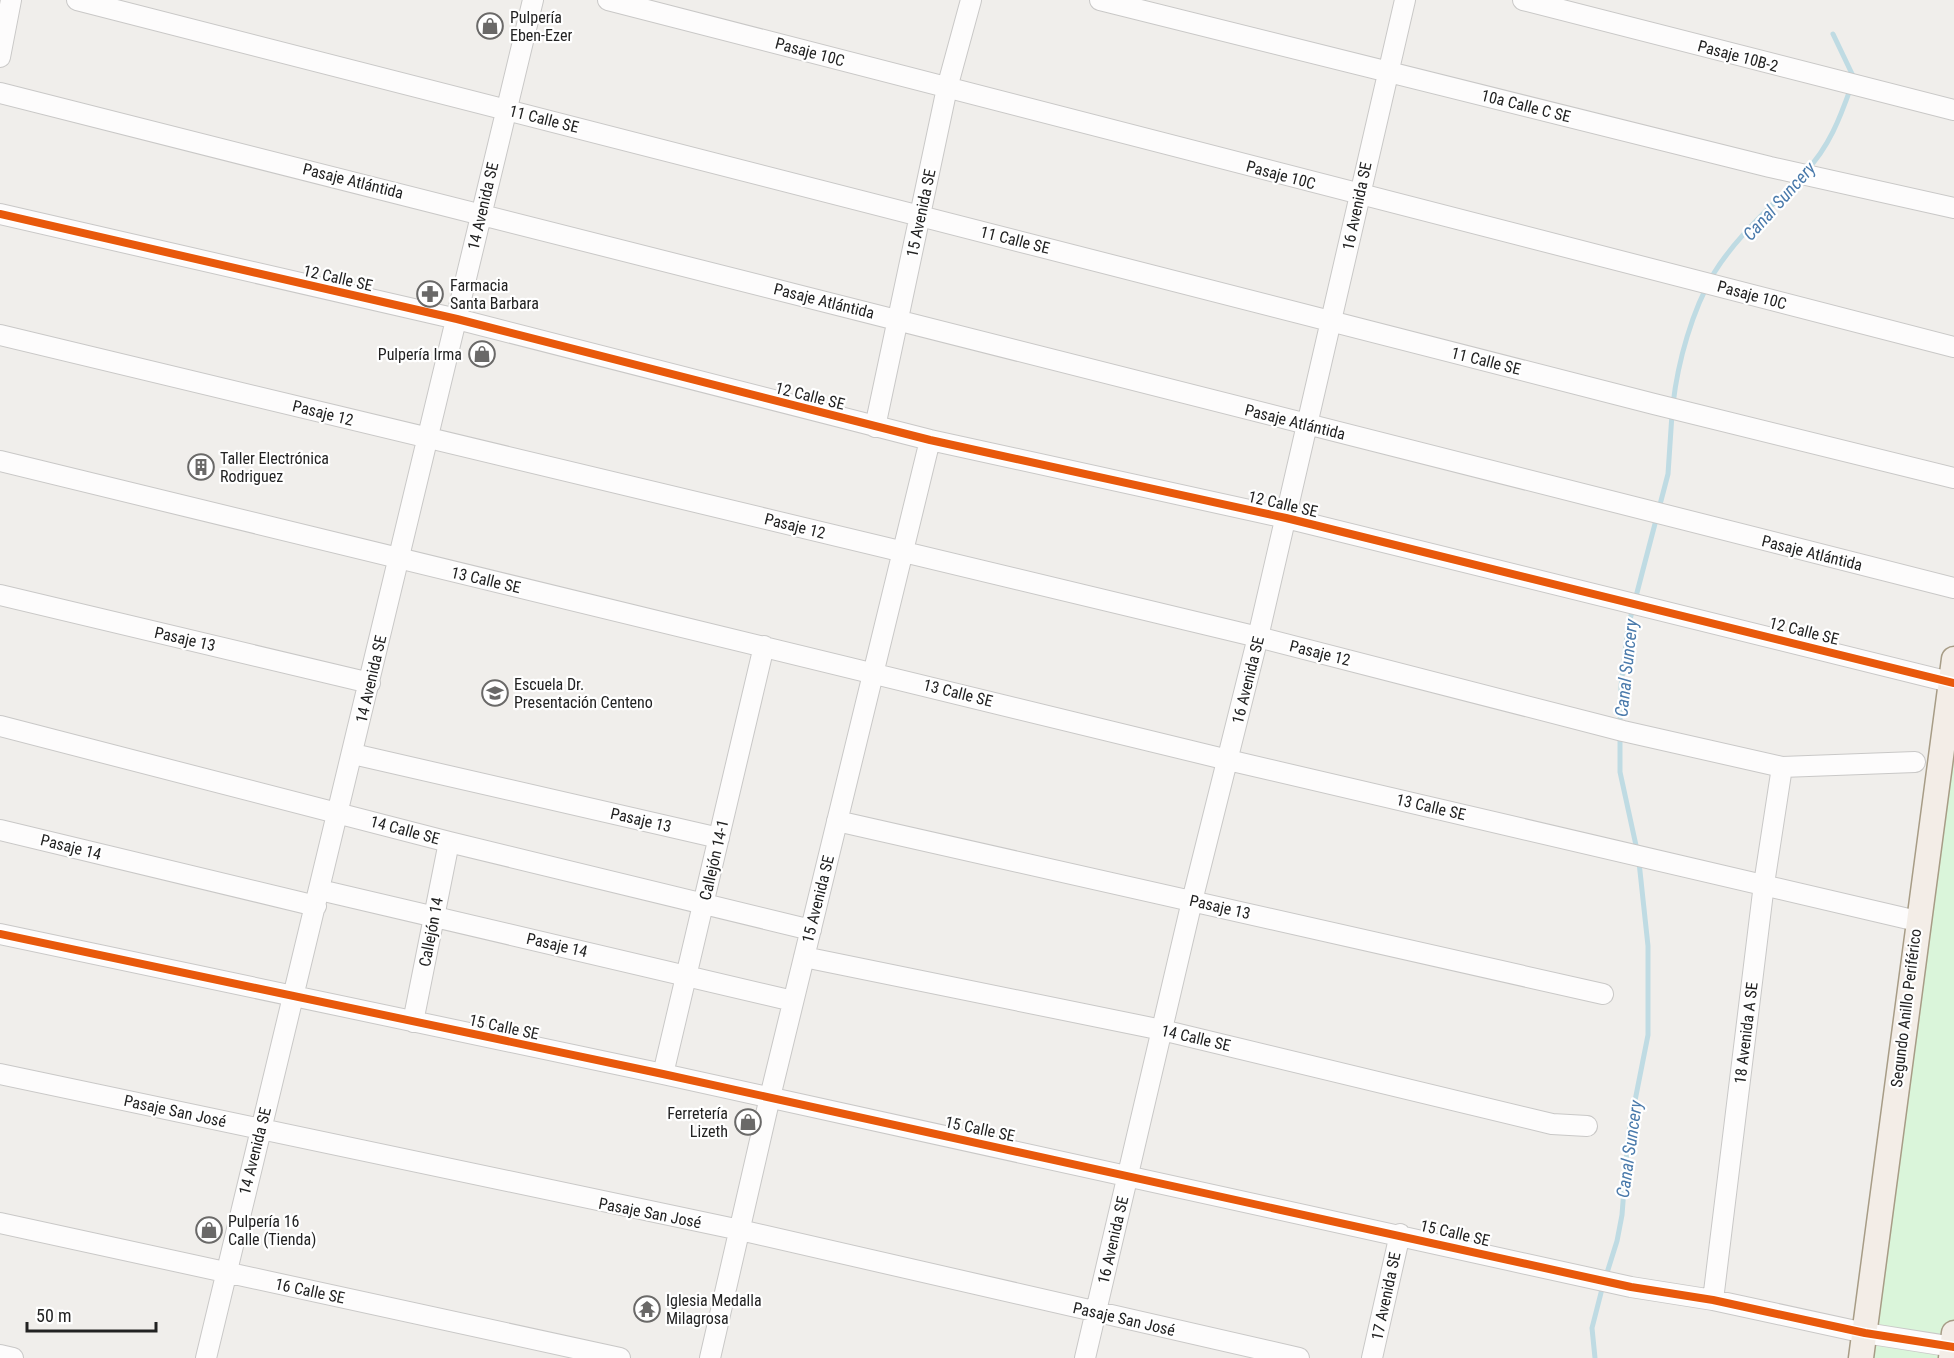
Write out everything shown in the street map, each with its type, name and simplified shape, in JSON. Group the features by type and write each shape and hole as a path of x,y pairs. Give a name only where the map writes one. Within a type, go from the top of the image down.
{"main road":[{"name":"Segundo Anillo Periférico","path":"1861,1358 1917,921 1953,674"}],"street":[{"path":"0,57 11,0"},
{"name":"11 Calle SE","path":"77,0 1332,322 1954,478"},
{"name":"14 Avenida SE","path":"206,1358 533,0"},
{"name":"Pasaje 10C","path":"608,0 1954,347"},
{"name":"15 Avenida SE","path":"875,426 947,88 971,0"},
{"name":"10a Calle C SE","path":"1100,0 1770,167 1954,208"},
{"name":"16 Avenida SE","path":"1085,1358 1192,901 1258,638 1405,0"},
{"name":"Pasaje 10B-2","path":"1523,0 1954,110"},
{"name":"Pasaje Atlántida","path":"0,93 481,212 1647,513 1954,588"},
{"name":"12 Calle SE","path":"0,213 457,320 930,440 1286,518 1647,606 1953,674"},
{"name":"Pasaje 12","path":"0,335 429,436 1258,638 1623,731 1782,767 1915,762"},
{"name":"15 Avenida SE","path":"710,1358 793,1001 930,440"},
{"name":"13 Calle SE","path":"0,461 1228,760 1917,921"},
{"name":"Pasaje 13","path":"0,595 370,683"},
{"name":"Callejón 14-1","path":"663,1074 764,646"},
{"name":"14 Calle SE","path":"0,726 449,842 811,930"},
{"name":"Pasaje 13","path":"353,754 719,838"},
{"name":"18 Avenida A SE","path":"1713,1300 1764,884 1782,767"},
{"name":"Pasaje 13","path":"837,821 1603,994"},
{"name":"Pasaje 14","path":"0,830 318,898 434,916 793,1001"},
{"name":"Callejón 14","path":"412,1022 449,842"},
{"name":"15 Calle SE","path":"0,934 1128,1174 1631,1287 1713,1300 1865,1333 1953,1346"},
{"name":"14 Calle SE","path":"804,957 1162,1030 1552,1124 1587,1126"},
{"name":"Pasaje San José","path":"0,1074 740,1230 1299,1358"},
{"name":"16 Calle SE","path":"0,1223 620,1358"},
{"name":"17 Avenida SE","path":"1372,1358 1400,1234"},
{"path":"0,1355 13,1358"}],"green space":[{"path":"1954,686 1954,1332 1951,1358 1861,1358"}],"waterway":[{"name":"Canal Suncery","path":"1833,34 1854,78"},
{"name":"Canal Suncery","path":"1806,171 1827,142 1851,87"},
{"name":"Canal Suncery","path":"1673,404 1678,371 1687,337 1699,303 1714,273 1743,235 1800,177"},
{"name":"Canal Suncery","path":"1620,725 1621,686 1628,627 1668,474 1672,414"},
{"name":"Canal Suncery","path":"1620,735 1620,772 1637,850"},
{"name":"Canal Suncery","path":"1606,1276 1622,1215 1628,1136 1648,1035 1648,946 1639,862"},
{"name":"Canal Suncery","path":"1595,1358 1592,1328 1603,1285"}],"cycle path":[{"path":"0,214 457,319 930,440 1286,518 1954,683"},
{"path":"0,934 663,1074 1631,1287 1713,1300 1865,1333 1954,1347"}],"place":[{"name":"Pulpería Eben-Ezer","path":"490,26"},
{"name":"Farmacia Santa Barbara","path":"430,294"},
{"name":"Pulpería Irma","path":"482,354"},
{"name":"Taller Electrónica Rodriguez","path":"201,467"},
{"name":"Escuela Dr. Presentación Centeno","path":"495,693"},
{"name":"Ferretería Lizeth","path":"748,1122"},
{"name":"Pulpería 16 Calle (Tienda)","path":"209,1230"},
{"name":"Iglesia Medalla Milagrosa","path":"647,1309"}]}
